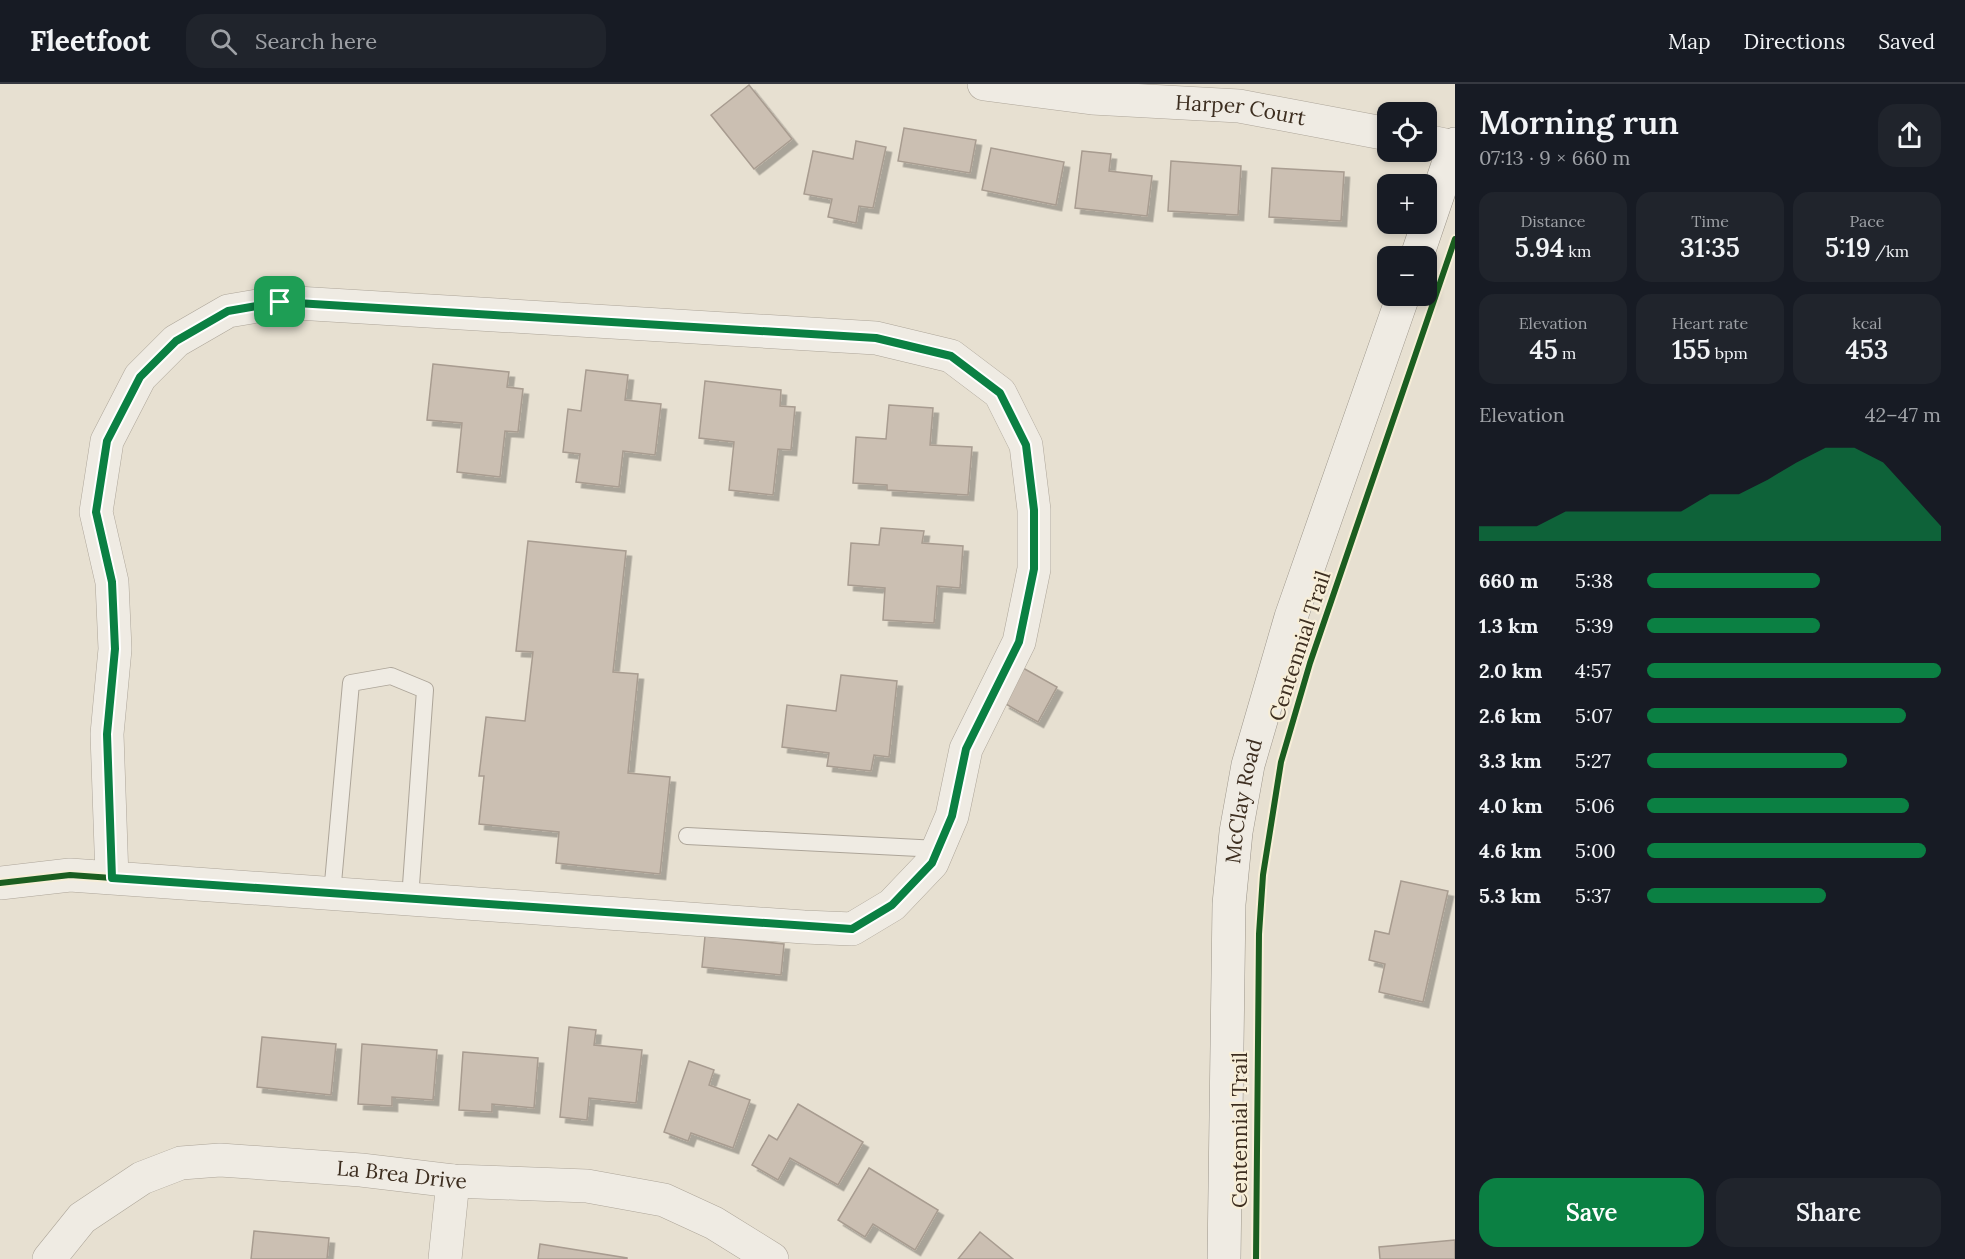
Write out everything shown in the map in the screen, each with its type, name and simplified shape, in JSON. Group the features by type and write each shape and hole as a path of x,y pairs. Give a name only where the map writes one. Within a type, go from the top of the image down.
{"street":[{"name":"Harper Court","path":"984,84 1092,98 1240,95 1377,131"},
{"path":"1420,246 1455,145 1437,143"},
{"path":"0,883 70,875 332,894 852,929 892,905 932,863 952,816 966,749 1019,642 1034,569 1034,510 1026,445 1000,393 951,356 876,338 280,302 228,311 176,341 140,377 107,441 96,512 112,582 115,649 107,734 112,878"},
{"name":"McClay Road","path":"1224,1259 1228,904 1236,832 1248,765 1291,617 1400,306"},
{"name":"La Brea Drive","path":"49,1259 82,1218 142,1178 181,1163 220,1160 361,1170 453,1181 587,1186 664,1200 714,1223 772,1259"},
{"path":"445,1259 453,1181"}],"lane":[{"path":"332,894 351,683 391,676 425,690 410,899"},
{"path":"687,837 938,849"}],"building":[{"path":"749,85 792,139 754,169 711,115"},
{"path":"904,128 976,140 970,173 898,161"},
{"path":"856,141 886,147 873,208 859,206 856,223 828,217 832,199 804,194 813,151 853,159"},
{"path":"991,148 1064,162 1056,205 982,190"},
{"path":"1082,151 1111,154 1109,171 1152,176 1147,216 1075,208"},
{"path":"1171,161 1241,166 1238,215 1168,211"},
{"path":"1272,168 1344,172 1341,221 1269,217"},
{"path":"433,364 509,372 507,387 523,389 518,432 505,431 500,477 457,472 462,423 427,420"},
{"path":"586,370 628,375 625,400 661,404 655,455 623,451 619,487 576,482 580,454 563,452 568,409 581,411"},
{"path":"705,381 781,390 780,406 795,407 791,450 778,449 773,495 729,490 734,442 699,438"},
{"path":"889,405 933,408 930,445 972,447 968,495 887,490 887,485 853,483 856,437 886,439"},
{"path":"881,528 924,531 922,543 963,546 960,588 937,586 934,623 883,620 885,588 848,585 851,543 879,545"},
{"path":"528,541 626,551 613,672 638,674 628,773 670,777 660,874 556,863 559,832 479,824 484,776 479,776 486,717 525,721 533,652 516,651"},
{"path":"1023,668 1057,687 1038,722 1004,703"},
{"path":"841,675 897,681 889,757 874,755 871,771 827,766 829,753 782,747 787,705 836,711"},
{"path":"1401,881 1448,891 1423,1002 1379,992 1385,964 1369,960 1375,931 1389,934"},
{"path":"705,936 784,944 781,975 702,967"},
{"path":"569,1027 596,1030 594,1045 642,1050 636,1103 589,1098 587,1120 560,1117"},
{"path":"262,1037 336,1044 331,1095 257,1087"},
{"path":"362,1044 437,1050 433,1100 392,1097 392,1106 358,1104"},
{"path":"463,1052 538,1058 534,1108 492,1104 492,1112 459,1110"},
{"path":"689,1061 714,1070 709,1085 750,1100 733,1148 691,1133 688,1141 664,1132"},
{"path":"798,1104 863,1142 838,1185 790,1158 778,1180 752,1165 769,1135 777,1140"},
{"path":"869,1168 938,1210 915,1250 873,1224 865,1237 838,1220"},
{"path":"254,1231 329,1238 327,1259 251,1259"},
{"path":"980,1232 1013,1259 958,1259"},
{"path":"1455,1240 1455,1259 1380,1259 1379,1247"},
{"path":"540,1244 627,1258 627,1259 538,1259"}],"cycle path":[{"name":"Centennial Trail","path":"1256,1259 1259,934 1263,875 1281,762 1310,663 1455,239"},
{"path":"0,883 70,875 112,878 804,927 852,929 892,905 932,863 952,816 966,749 1019,642 1034,569 1034,510 1026,445 1000,393 951,356 876,338 280,302 228,311 176,341 140,377 107,441 96,512 112,582 115,649 107,734 112,878"}],"route":[{"path":"280,302 876,338 951,356 1000,393 1026,445 1034,510 1034,569 1019,642 993,690 966,749 952,816 932,863 892,905 852,929 112,878 107,734 115,649 112,582 96,512 107,441 140,377 176,341 228,311 280,302"}]}
